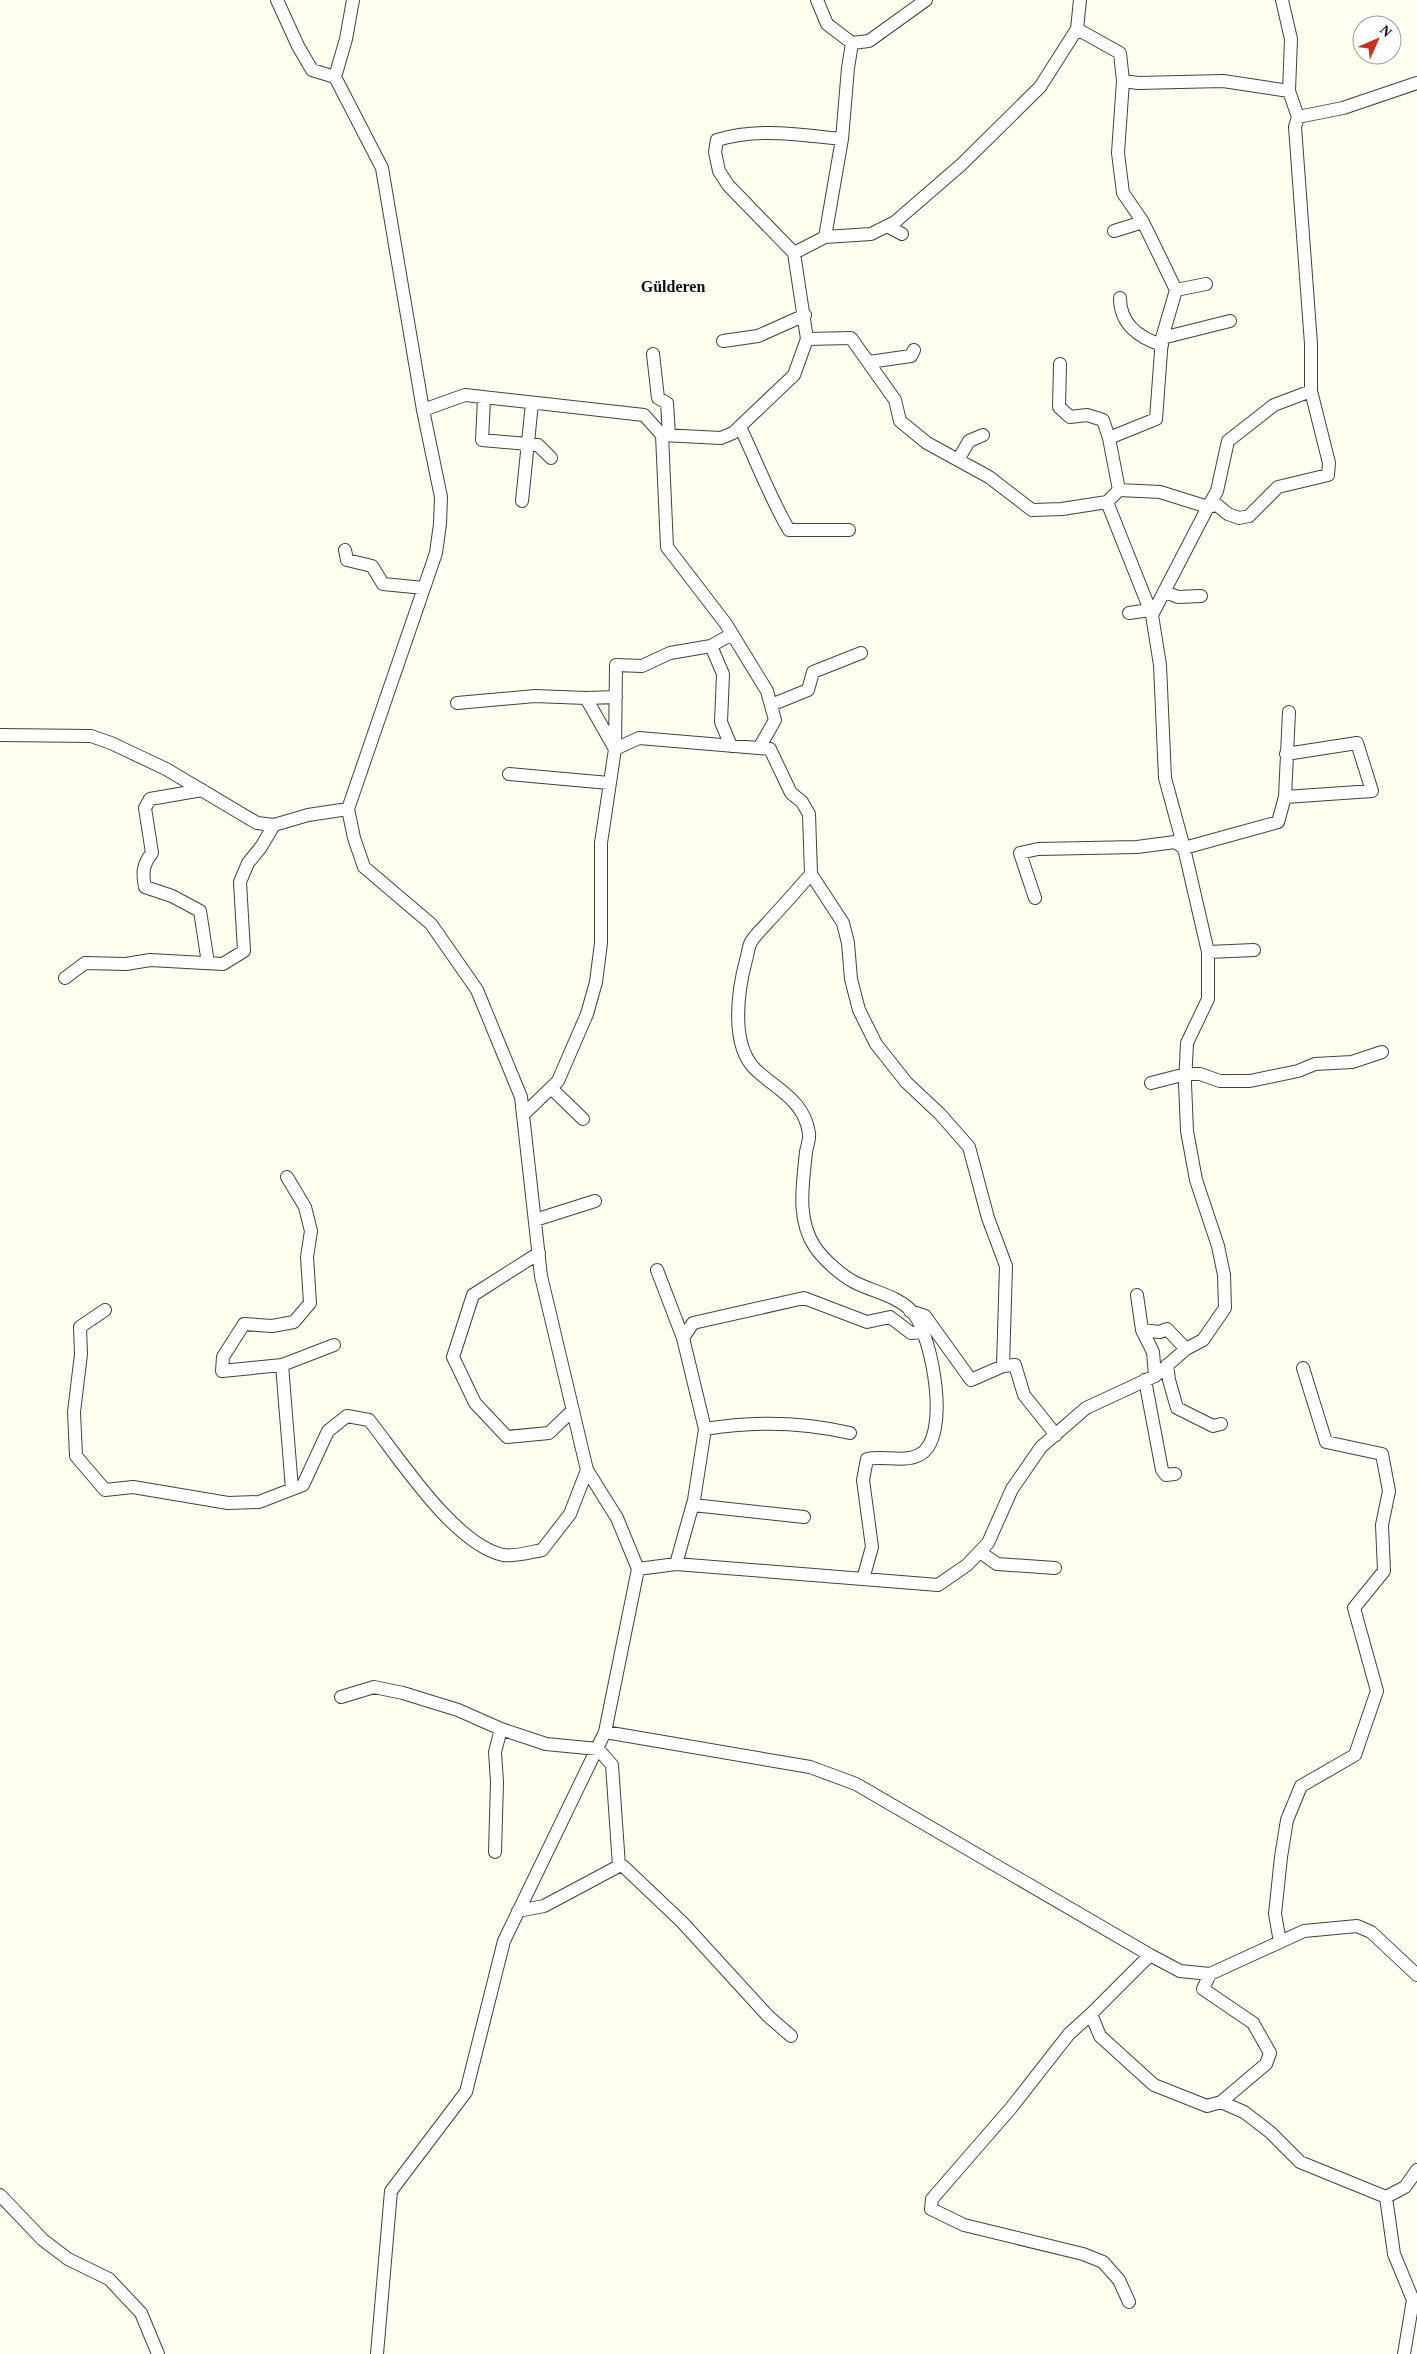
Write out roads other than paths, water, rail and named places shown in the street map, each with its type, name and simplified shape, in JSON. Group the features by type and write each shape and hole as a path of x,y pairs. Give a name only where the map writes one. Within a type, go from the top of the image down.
{"street":[{"path":"277,0 298,46 312,70 335,77"},
{"path":"353,0 346,39 335,77 382,168 423,410 441,497 436,553 348,809 354,838 364,867 431,924 477,990 521,1096 541,1276 586,1470 617,1518 638,1569 605,1732 504,1941 466,2092 391,2191 377,2354"},
{"path":"818,0 827,24 852,43 869,41 926,0"},
{"path":"794,253 825,237 871,234 888,226 962,164 1040,86 1077,29 1080,0"},
{"path":"807,339 851,338 895,400 900,422 927,443 989,477 1032,510 1062,509 1107,502 1119,490 1160,492 1208,507 1216,505 1228,514 1239,518 1249,516 1278,487 1328,475 1329,463 1311,391 1311,344 1296,127 1298,117 1289,91 1291,39 1282,0"},
{"path":"1077,29 1120,53 1123,81 1118,152 1123,193 1144,222 1176,290 1162,342 1156,419 1109,438"},
{"path":"825,237 842,139 852,43"},
{"path":"1123,81 1138,83 1224,81 1289,91"},
{"path":"1298,117 1343,108 1417,83"},
{"path":"423,410 465,395 644,415 665,435 721,438 733,433 794,375 807,339 805,315 794,253 728,185 718,171 717,140 756,132 842,139"},
{"path":"1114,232 1144,222"},
{"path":"888,226 902,234"},
{"path":"1176,290 1206,284"},
{"path":"1120,298 1120,312 1124,320 1147,340 1162,342 1230,322"},
{"path":"723,340 758,336 805,315"},
{"path":"869,362 911,356 914,350"},
{"path":"653,354 658,398 667,403 665,435 667,546 732,634 767,691 775,720 760,748"},
{"path":"1060,364 1059,407 1070,417 1086,415 1103,420 1109,438 1119,490"},
{"path":"1151,612 1165,592 1217,491 1228,442 1274,405 1311,391"},
{"path":"484,398 482,440 538,445 550,458"},
{"path":"522,500 532,403"},
{"path":"740,428 757,462 773,503 789,530 849,530"},
{"path":"958,460 969,441 983,435"},
{"path":"638,1569 676,1564 938,1584 967,1565 988,1543 1012,1489 1041,1447 1086,1408 1150,1378 1186,1349 1203,1340 1225,1308 1224,1275 1218,1246 1196,1180 1187,1131 1187,1043 1208,999 1208,952 1184,848 1165,778 1160,665 1151,612 1107,502"},
{"path":"345,550 347,560 372,566 383,584 424,588"},
{"path":"1165,592 1178,597 1201,596"},
{"path":"1129,613 1151,612"},
{"path":"523,1115 558,1081 587,1014 596,982 601,943 602,843 609,783 616,749 616,665 642,666 670,653 711,646 732,634"},
{"path":"711,646 723,674 721,722 731,746"},
{"path":"771,705 808,690 813,672 860,652"},
{"path":"457,703 536,696 616,697"},
{"path":"586,698 616,749"},
{"path":"1035,898 1020,852 1038,849 1137,847 1175,842 1184,848 1278,822 1285,797 1286,754 1290,712"},
{"path":"0,735 91,736 130,750 258,823 274,825 308,814 348,809"},
{"path":"616,749 639,738 770,749 791,793 802,802 810,814 812,874 843,923 848,943 851,979 859,1010 876,1044 906,1082 940,1114 969,1147 988,1218 1006,1266 1004,1366"},
{"path":"1285,797 1372,791 1357,743 1286,754"},
{"path":"509,774 609,783"},
{"path":"202,790 150,799 145,808 152,853 144,862 144,879 145,887 172,896 200,911 208,963"},
{"path":"65,978 85,963 126,964 150,960 223,964 244,951 240,882 248,863 274,825"},
{"path":"812,874 751,942 740,986 738,1013 742,1039 748,1060 754,1068 798,1104 804,1116 810,1135 803,1189 803,1222 816,1248 844,1275 855,1282 900,1302 914,1314 922,1332 934,1379 937,1403 936,1425 931,1442 920,1455 907,1459 878,1456 867,1459 863,1480 872,1547 863,1579"},
{"path":"1208,952 1254,950"},
{"path":"1151,1083 1186,1074 1200,1074 1220,1081 1250,1081 1298,1071 1315,1064 1352,1062 1382,1052"},
{"path":"551,1088 583,1119"},
{"path":"287,1177 305,1207 311,1231 307,1257 310,1303 294,1322 272,1326 244,1324 223,1357 222,1371 282,1365 334,1345"},
{"path":"535,1220 595,1201"},
{"path":"539,1253 473,1295 453,1357 475,1403 508,1437 549,1433 573,1410"},
{"path":"656,1270 683,1338 705,1430 693,1505 676,1564"},
{"path":"1137,1295 1142,1330 1153,1352 1150,1378 1152,1419 1157,1434 1162,1470 1166,1475 1175,1474"},
{"path":"683,1338 693,1323 804,1298 868,1322 890,1317 911,1333 922,1332"},
{"path":"105,1310 80,1327 81,1354 74,1412 76,1456 105,1490 133,1487 228,1503 259,1502 303,1484 328,1431 347,1416 369,1420 440,1510 477,1543 504,1555 542,1550 570,1514 586,1470"},
{"path":"910,1311 925,1316 971,1380 1004,1366 1015,1365 1024,1395 1056,1434"},
{"path":"1142,1330 1160,1332 1166,1329 1186,1349"},
{"path":"282,1365 292,1489"},
{"path":"1167,1365 1177,1408 1213,1426 1221,1424"},
{"path":"1280,1942 1275,1914 1286,1826 1294,1803 1301,1786 1355,1755 1377,1691 1354,1608 1384,1571 1382,1525 1389,1491 1382,1454 1326,1442 1303,1368"},
{"path":"705,1430 733,1424 799,1424 850,1433"},
{"path":"693,1505 804,1517"},
{"path":"980,1552 997,1564 1055,1568"},
{"path":"340,1697 374,1688 381,1689 458,1710 501,1729 546,1744 598,1749 612,1765 619,1866"},
{"path":"495,1852 498,1782 494,1752 501,1729"},
{"path":"605,1732 810,1767 856,1784 1180,1971 1210,1974 1304,1931 1357,1926 1371,1932 1417,1975"},
{"path":"518,1911 544,1906 619,1866"},
{"path":"619,1866 628,1870 682,1922 768,2016 791,2036"},
{"path":"1129,2302 1119,2280 1103,2262 1083,2254 964,2225 931,2209 932,2199 1011,2108 1069,2034 1150,1955"},
{"path":"1091,2014 1100,2036 1154,2085 1207,2106 1221,2102 1266,2064 1270,2053 1253,2023 1203,1989 1210,1974"},
{"path":"1221,2102 1244,2112 1270,2132 1300,2162 1386,2197 1405,2187 1417,2170"},
{"path":"0,2195 43,2240 68,2258 109,2279 141,2313 158,2354"},
{"path":"1386,2197 1394,2254 1413,2300 1404,2354"}],"district":[{"name":"Gülderen","path":"673,286"}]}
